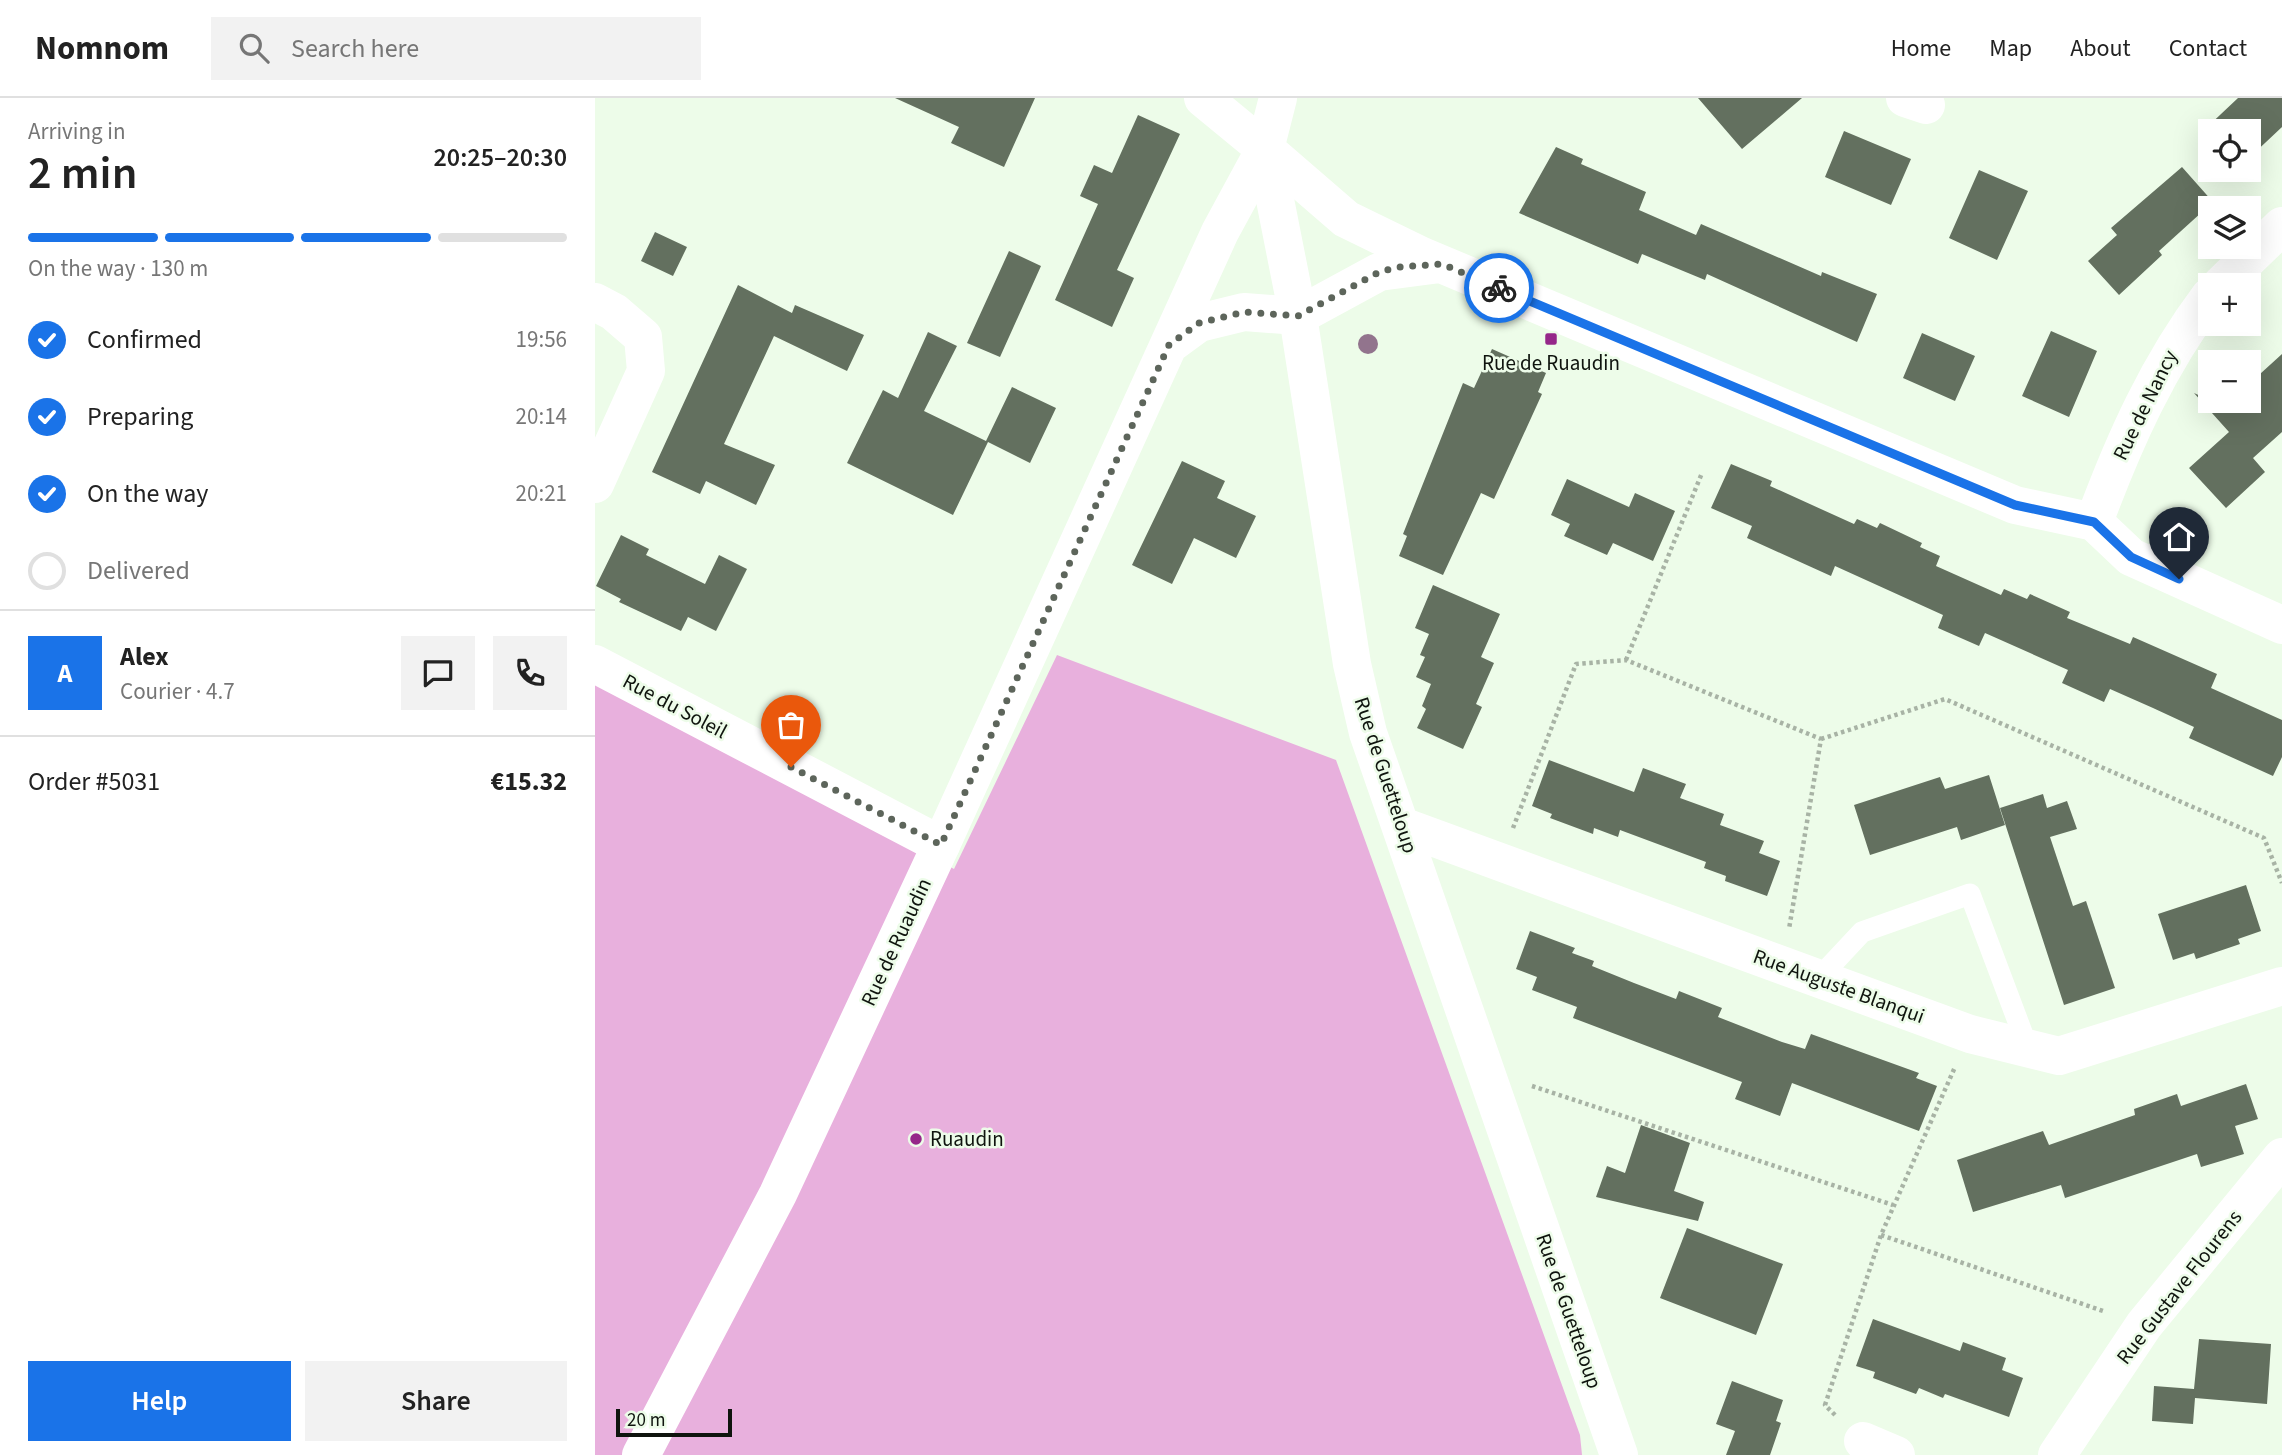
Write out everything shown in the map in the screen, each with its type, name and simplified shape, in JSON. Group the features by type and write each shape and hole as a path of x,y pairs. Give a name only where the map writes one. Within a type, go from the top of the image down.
{"street":[{"path":"1203,98 1346,219 1442,264 2015,505 2094,522 2131,557 2282,625"},
{"name":"Rue de Ruaudin","path":"641,1455 778,1194 941,845 1225,220 1265,149 1278,98"},
{"name":"Rue de Guetteloup","path":"1265,149 1298,316 1352,664 1368,733 1619,1455"},
{"path":"2233,273 2282,226"},
{"path":"1298,316 1379,272 1442,264"},
{"path":"595,302 614,312 643,337 646,371 595,484"},
{"name":"Rue de Ruaudin","path":"1169,345 1199,323 1244,312 1298,316"},
{"name":"Rue de Nancy","path":"2094,522 2123,450 2176,342 2198,312"},
{"name":"Rue du Soleil","path":"595,664 941,845"},
{"name":"Rue Auguste Blanqui","path":"1402,825 1477,856 1500,862 1970,1034 2059,1056 2282,986"},
{"name":"Rue Gustave Flourens","path":"2057,1455 2144,1325 2282,1157"}],"lane":[{"path":"1819,978 1862,932 1970,894 2028,1048"}],"path":[{"path":"1626,660 1702,473"},
{"path":"1500,862 1576,664 1626,660 1821,739 1945,699 2265,838 2282,883"},
{"path":"1783,965 1821,739"},
{"path":"1879,1448 1825,1405 1881,1235 1970,1034"},
{"path":"1483,1070 1893,1205"},
{"path":"1881,1235 2144,1325"}],"shaded area":[{"path":"1057,655 1336,760 1580,1435 1582,1455 595,1455 595,667 954,869"}],"building":[{"path":"895,98 1035,98 1004,167 951,143 959,127"},
{"path":"1698,98 1802,98 1742,149"},
{"path":"2238,98 2282,98 2282,127 2261,147 2261,119 2216,119"},
{"path":"1138,115 1180,134 1117,270 1134,278 1112,327 1055,300 1098,204 1080,196 1094,165 1112,173"},
{"path":"1844,131 1911,159 1891,205 1825,177"},
{"path":"1556,147 1583,159 1581,164 1646,192 1639,210 1696,235 1701,224 1821,276 1822,272 1877,294 1857,342 1707,274 1705,280 1642,254 1638,264 1519,213"},
{"path":"2182,167 2208,196 2198,196 2198,216 2159,251 2162,255 2119,295 2088,261 2117,235 2111,228"},
{"path":"1979,170 2028,191 1997,260 1949,238"},
{"path":"655,232 687,247 673,276 641,261"},
{"path":"1009,251 1041,266 1000,357 967,343"},
{"path":"738,285 792,313 795,305 864,335 847,371 774,336 724,444 775,465 756,505 706,481 700,494 652,472"},
{"path":"2051,331 2097,351 2069,417 2022,396"},
{"path":"928,332 957,346 924,411 986,441 1012,387 1056,408 1030,463 988,442 953,515 847,463 883,390 898,398"},
{"path":"1922,333 1975,356 1955,401 1903,378"},
{"path":"1492,349 1546,373 1538,392 1542,394 1494,499 1481,493 1443,575 1399,556 1407,536 1403,534 1463,383 1474,388"},
{"path":"2282,354 2282,432 2253,458 2265,472 2226,508 2189,468 2229,432 2212,413 2261,413 2261,373"},
{"path":"1182,461 1225,481 1217,498 1256,516 1236,558 1194,538 1172,584 1132,565"},
{"path":"1731,464 1772,481 1770,486 1854,524 1857,519 1877,528 1880,523 1922,543 1920,547 1940,556 1936,566 2001,595 2004,589 2027,599 2030,594 2070,612 2067,618 2130,644 2133,637 2217,674 2211,688 2282,720 2282,757 2273,776 2189,738 2194,727 2153,708 2110,689 2104,702 2062,683 2068,670 1985,633 1979,646 1938,628 1943,615 1835,566 1831,576 1747,538 1752,526 1711,508"},
{"path":"1567,479 1629,507 1635,493 1675,511 1653,561 1613,543 1607,555 1564,536 1570,524 1551,515"},
{"path":"621,535 649,549 646,555 705,584 719,555 747,569 716,631 688,617 681,631 619,602 621,599 596,586"},
{"path":"1433,585 1500,614 1481,657 1494,663 1476,704 1482,707 1463,749 1417,728 1426,709 1422,706 1431,684 1416,677 1425,657 1420,655 1429,634 1415,628"},
{"path":"1549,760 1634,792 1643,768 1686,784 1680,798 1724,814 1720,825 1764,841 1759,853 1780,861 1767,896 1725,881 1726,876 1704,868 1706,862 1620,830 1618,837 1594,828 1593,834 1550,818 1552,814 1532,806"},
{"path":"1989,775 2005,825 1961,840 1957,827 1870,855 1854,805 1940,777 1945,789"},
{"path":"2043,794 2047,808 2067,801 2077,829 2050,837 2073,906 2086,901 2115,988 2064,1005 2000,808"},
{"path":"2246,885 2261,931 2238,939 2240,944 2196,959 2194,953 2173,960 2158,914"},
{"path":"1530,931 1575,948 1572,953 1594,961 1592,966 1676,999 1679,991 1722,1008 1718,1017 1782,1042 1805,1049 1811,1034 1919,1073 1916,1078 1937,1086 1919,1131 1792,1083 1780,1116 1735,1099 1742,1082 1573,1018 1577,1007 1532,990 1537,977 1516,969"},
{"path":"2246,1084 2258,1119 2235,1126 2244,1154 2201,1167 2197,1154 2065,1198 2061,1185 1973,1212 1957,1160 2043,1131 2049,1145 2135,1115 2134,1109 2177,1094 2181,1106"},
{"path":"1641,1125 1690,1143 1674,1191 1704,1202 1698,1221 1596,1197 1607,1166 1625,1173"},
{"path":"1687,1228 1783,1264 1756,1335 1660,1298"},
{"path":"1873,1319 1960,1351 1963,1342 2006,1358 2002,1370 2023,1378 2009,1417 1945,1394 1943,1398 1919,1388 1916,1394 1873,1378 1875,1372 1856,1366"},
{"path":"2199,1339 2271,1344 2267,1404 2195,1398 2193,1424 2152,1421 2154,1386 2194,1389"},
{"path":"1732,1381 1783,1400 1776,1421 1781,1423 1770,1455 1726,1455 1735,1431 1716,1424"}],"way so far":[{"path":"791,767 941,845 1169,345 1199,323 1244,312 1298,316 1379,272 1399,267 1442,264 1499,288"}],"place":[{"name":"Rue de Ruaudin","path":"1551,339"},
{"name":"Ruaudin","path":"916,1139"}],"route":[{"path":"1499,288 2015,505 2094,522 2131,557 2179,579"}]}
